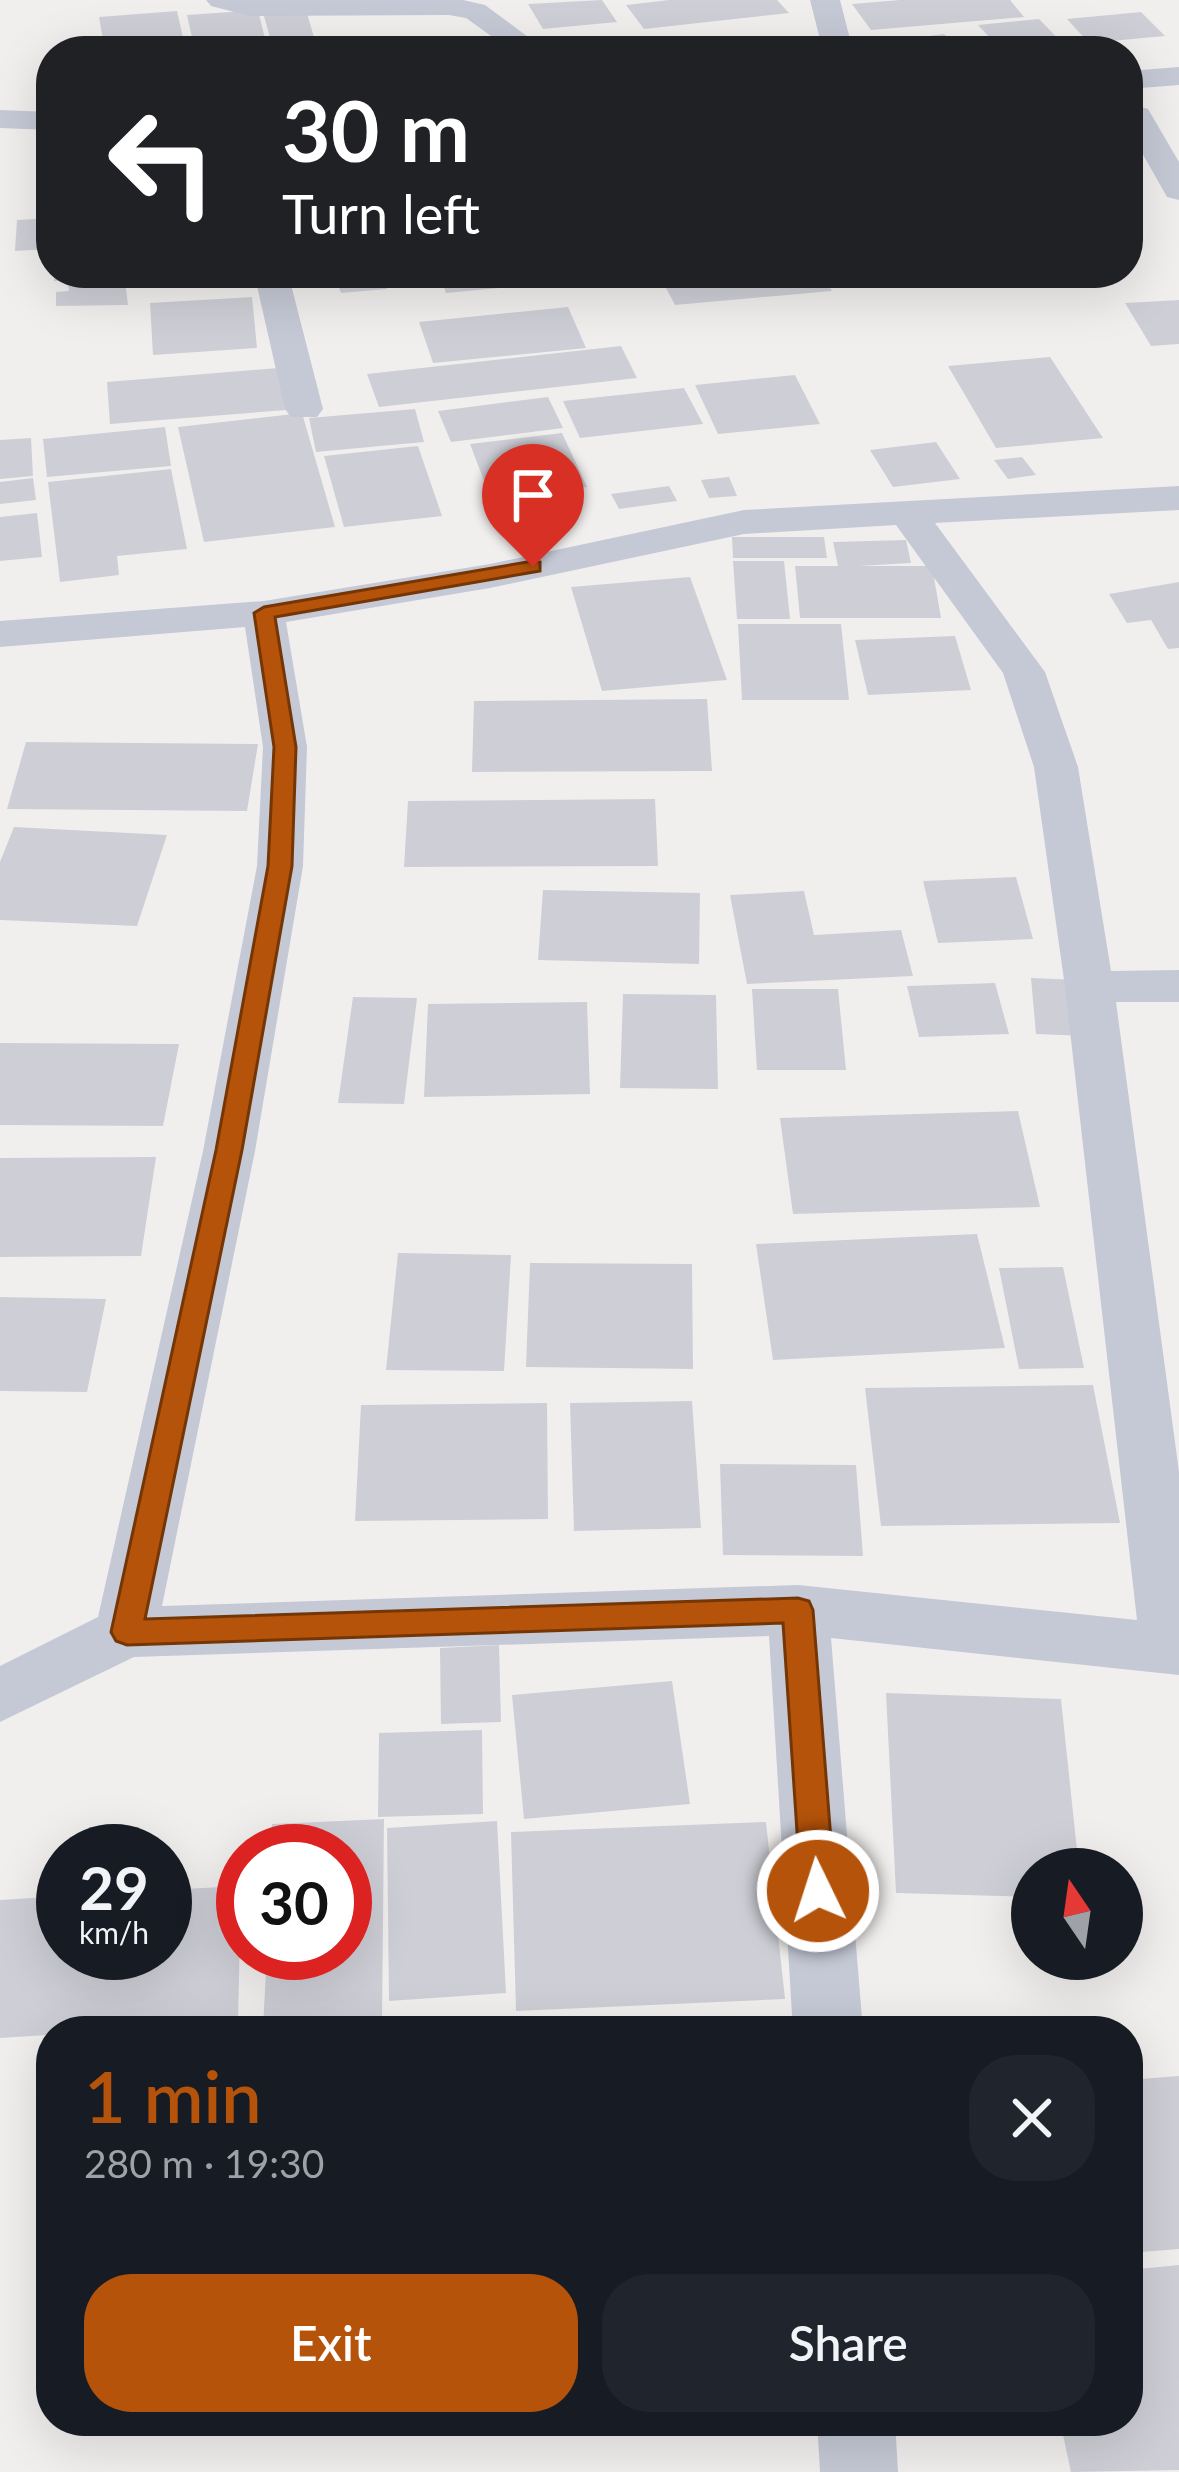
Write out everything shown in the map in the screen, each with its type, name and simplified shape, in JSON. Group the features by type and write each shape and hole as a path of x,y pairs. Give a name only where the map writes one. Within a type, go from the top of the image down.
{"street":[{"path":"221,0 250,7 448,6 475,11 511,36"},
{"path":"825,0 834,36"},
{"path":"1143,79 1179,76"},
{"path":"0,119 36,120"},
{"path":"1143,127 1179,190"},
{"path":"275,288 304,409"},
{"path":"0,634 264,613 490,576 744,521 1179,498"},
{"path":"0,1696 127,1632 798,1610 1176,1650 1056,766 1024,673 906,511"},
{"path":"127,1632 229,1150 280,866 285,747 264,613"},
{"path":"1089,987 1179,986"},
{"path":"798,1610 827,2016"},
{"path":"857,2436 859,2472"}],"building":[{"path":"602,0 617,22 543,29 528,4"},
{"path":"777,0 789,13 644,29 626,5"},
{"path":"1010,0 1024,17 871,30 852,4"},
{"path":"258,10 264,36 192,36 187,15"},
{"path":"306,10 314,36 270,36 263,13"},
{"path":"177,11 183,36 102,36 99,17"},
{"path":"1141,12 1165,36 1083,36 1067,19"},
{"path":"1039,19 1055,36 988,36 978,25"},
{"path":"36,219 36,250 15,251 17,220"},
{"path":"126,288 128,305 56,306 56,292"},
{"path":"339,288 387,289 341,293"},
{"path":"444,288 500,288 446,293"},
{"path":"666,288 832,291 675,305"},
{"path":"252,297 257,348 153,355 150,303"},
{"path":"1179,300 1179,344 1151,346 1125,303"},
{"path":"568,307 586,348 433,363 419,322"},
{"path":"621,346 637,378 379,407 367,374"},
{"path":"1050,357 1103,438 996,448 948,366"},
{"path":"278,368 286,410 110,424 107,382"},
{"path":"795,375 820,424 718,434 695,385"},
{"path":"684,388 703,424 580,438 563,401"},
{"path":"548,397 563,428 451,442 438,411"},
{"path":"415,409 424,442 316,452 309,418"},
{"path":"302,413 335,527 204,542 178,427"},
{"path":"165,427 171,466 47,477 43,439"},
{"path":"562,433 587,487 491,499 470,444"},
{"path":"31,438 33,476 0,479 0,440"},
{"path":"936,442 960,479 893,487 870,450"},
{"path":"418,446 442,516 344,527 324,456"},
{"path":"1022,457 1036,475 1008,479 994,460"},
{"path":"171,469 187,549 117,556 119,575 60,582 48,482"},
{"path":"729,477 737,496 709,498 701,480"},
{"path":"33,478 36,500 0,504 0,482"},
{"path":"669,486 677,501 619,509 611,494"},
{"path":"37,513 42,557 0,561 0,517"},
{"path":"732,537 824,537 827,558 733,558"},
{"path":"906,540 911,563 859,566 932,566 941,618 800,618 795,566 838,566 833,542"},
{"path":"733,561 784,561 790,619 737,619"},
{"path":"690,577 727,680 602,691 571,587"},
{"path":"1179,582 1179,648 1168,649 1151,620 1127,623 1109,594"},
{"path":"738,624 841,624 849,700 742,700"},
{"path":"955,636 971,690 868,695 855,640"},
{"path":"707,699 712,771 472,772 474,701"},
{"path":"26,742 258,744 247,811 7,809"},
{"path":"655,799 658,866 404,867 408,801"},
{"path":"14,827 167,835 137,926 0,920 0,862"},
{"path":"1016,877 1033,939 938,943 923,881"},
{"path":"543,890 700,893 699,964 538,960"},
{"path":"804,891 814,935 901,930 913,976 747,984 730,895"},
{"path":"1031,978 1081,980 1086,1036 1036,1034"},
{"path":"995,983 1009,1034 919,1037 907,986"},
{"path":"752,989 838,989 846,1070 757,1070"},
{"path":"623,994 716,995 718,1089 620,1088"},
{"path":"353,997 417,998 404,1104 338,1103"},
{"path":"587,1002 590,1094 424,1097 428,1004"},
{"path":"0,1043 179,1044 163,1126 0,1125"},
{"path":"1018,1111 1040,1207 793,1214 780,1118"},
{"path":"156,1157 141,1256 0,1257 0,1158"},
{"path":"977,1234 1005,1348 773,1360 756,1244"},
{"path":"398,1253 511,1255 504,1371 386,1370"},
{"path":"530,1263 692,1264 693,1369 526,1367"},
{"path":"1063,1267 1084,1368 1019,1369 999,1268"},
{"path":"0,1297 106,1299 87,1392 0,1391"},
{"path":"1093,1385 1120,1523 881,1526 865,1388"},
{"path":"692,1401 701,1528 574,1531 570,1403"},
{"path":"547,1403 548,1519 355,1521 361,1405"},
{"path":"720,1464 856,1465 863,1556 723,1555"},
{"path":"499,1645 501,1722 441,1724 440,1648"},
{"path":"672,1681 690,1804 524,1819 512,1695"},
{"path":"886,1693 1061,1699 1077,1848 1011,1848 1011,1896 896,1893"},
{"path":"482,1730 483,1814 378,1817 379,1733"},
{"path":"384,1819 382,2016 264,2016 266,1980 372,1980 372,1824 272,1824"},
{"path":"497,1821 506,1993 389,2001 387,1828"},
{"path":"766,1822 785,1999 516,2011 511,1832"},
{"path":"216,1887 216,1980 239,1980 238,2016 36,2016 36,2036 0,2038 0,1900 36,1898 36,1980 192,1980 192,1889"},
{"path":"1179,2076 1179,2249 1143,2252 1143,2079"},
{"path":"1179,2265 1179,2470 1071,2472 1063,2436 1143,2436 1143,2269"}],"route":[{"path":"533,567 264,613 285,747 280,866 229,1150 127,1632 798,1610 818,1891"}]}
